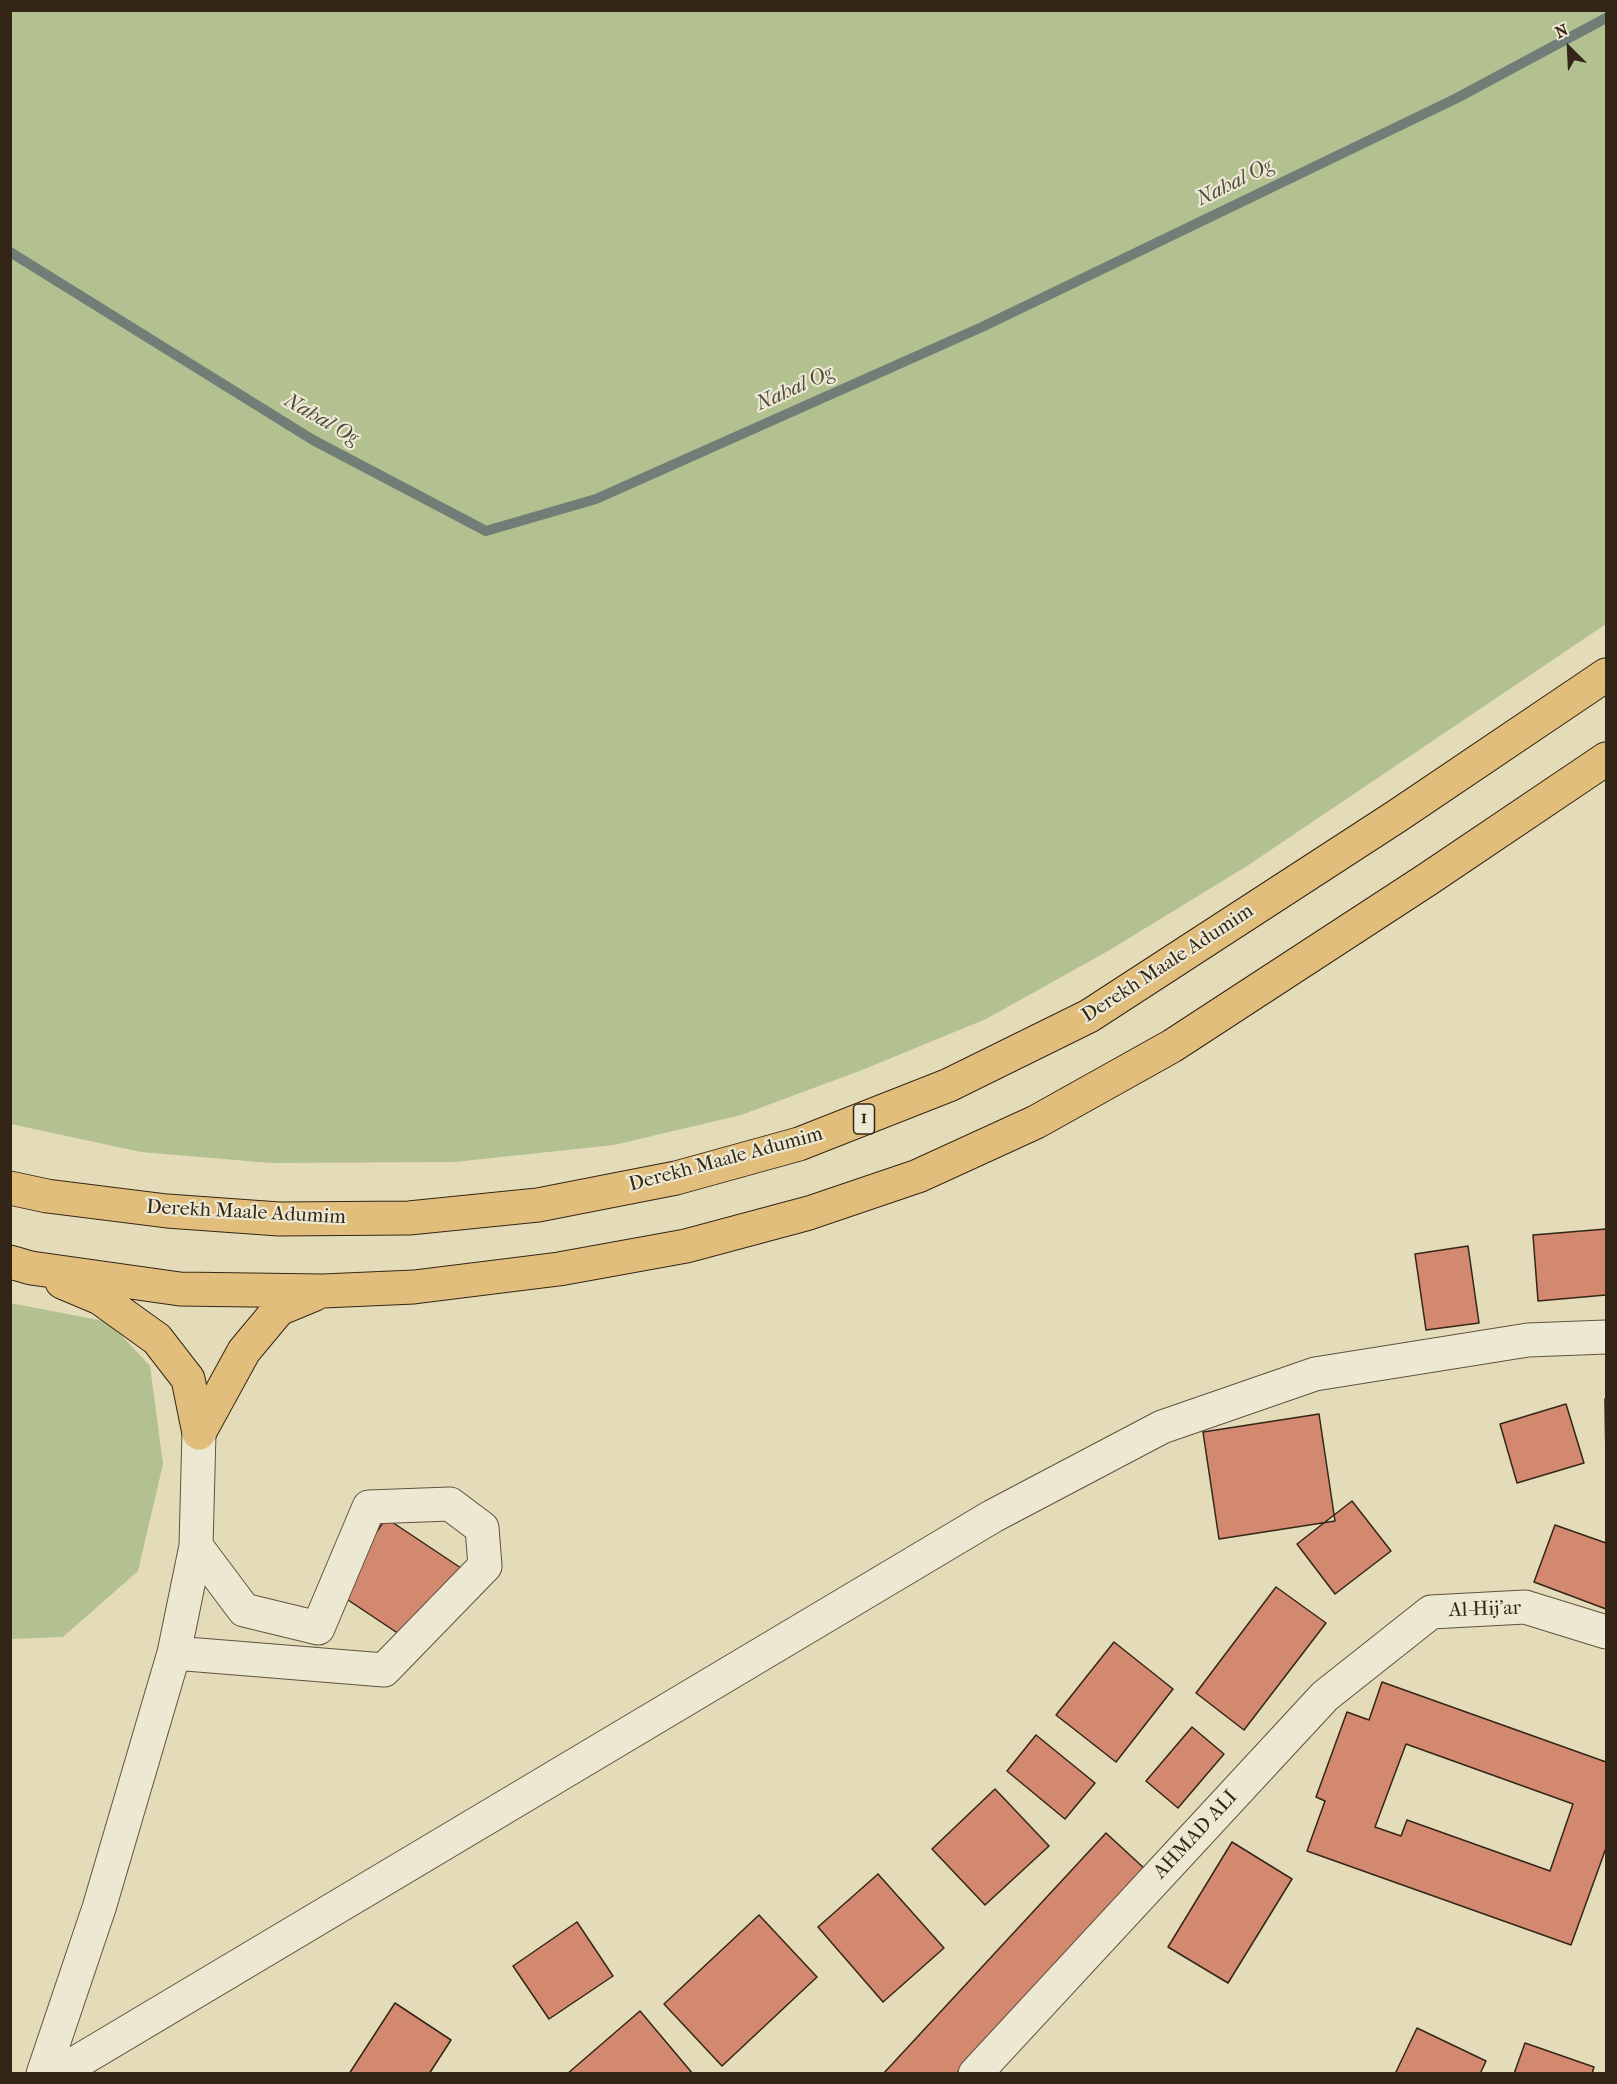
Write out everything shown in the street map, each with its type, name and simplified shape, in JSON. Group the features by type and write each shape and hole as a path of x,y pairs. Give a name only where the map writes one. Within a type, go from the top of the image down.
{"highway":[{"name":"Derekh Maale Adumim","path":"10,1188 47,1196 189,1212 279,1219 408,1218 538,1205 676,1178 799,1144 949,1085 1089,1016 1397,816 1606,675"},
{"path":"21,1265 180,1289 323,1291 414,1287 559,1269 686,1246 809,1213 918,1176 1036,1122 1172,1046 1428,879 1606,759"},
{"path":"21,1265 100,1298 157,1339 188,1379 199,1432"},
{"path":"199,1432 244,1351 279,1309 323,1291"}],"street":[{"path":"57,2073 993,1516 1162,1427 1315,1374 1528,1340 1606,1337"},
{"path":"44,2073 99,1908 174,1653 196,1545 199,1432"},
{"path":"174,1653 384,1670 485,1566 482,1528 450,1504 369,1507 318,1628 244,1610 196,1545"},
{"name":"Al-Hij'ar","path":"1431,1612 1526,1607 1606,1632"},
{"name":"AHMAD ALI","path":"975,2073 1325,1696 1431,1612"}],"green space":[{"path":"11,10 1606,11 1606,624 1247,866 1108,951 986,1019 862,1070 741,1115 614,1145 454,1162 271,1163 141,1152 11,1124"},
{"path":"10,1303 109,1322 150,1366 163,1464 138,1571 63,1637 11,1639"}],"building":[{"path":"1606,1229 1606,1295 1538,1301 1533,1235"},
{"path":"1468,1246 1479,1323 1426,1330 1415,1254"},
{"path":"1605,1399 1606,1399 1606,1462"},
{"path":"1566,1404 1584,1463 1517,1483 1500,1424"},
{"path":"1319,1414 1335,1521 1219,1539 1203,1432"},
{"path":"1352,1501 1391,1551 1335,1594 1297,1544"},
{"path":"386,1518 461,1568 411,1642 336,1592"},
{"path":"1555,1525 1606,1543 1606,1609 1534,1582"},
{"path":"1276,1587 1326,1623 1244,1730 1196,1693"},
{"path":"1114,1642 1173,1689 1116,1762 1056,1715"},
{"path":"1382,1682 1606,1762 1606,1848 1571,1945 1307,1851 1325,1801 1316,1797 1347,1712 1369,1720","holes":["1406,1744 1573,1804 1550,1871 1407,1820 1401,1836 1375,1827"]},
{"path":"1192,1727 1224,1754 1178,1808 1146,1781"},
{"path":"1036,1735 1095,1783 1065,1819 1007,1771"},
{"path":"995,1789 1049,1846 985,1905 932,1849"},
{"path":"1106,1833 1145,1869 956,2074 883,2074"},
{"path":"1232,1842 1292,1879 1228,1983 1168,1947"},
{"path":"878,1874 944,1948 883,2002 818,1927"},
{"path":"759,1915 817,1977 722,2066 664,2004"},
{"path":"577,1922 613,1976 549,2019 513,1966"},
{"path":"395,2003 451,2040 429,2074 349,2074"},
{"path":"640,2011 693,2074 567,2074"},
{"path":"1417,2028 1486,2061 1480,2074 1395,2074"},
{"path":"1525,2043 1594,2067 1592,2074 1514,2074"}],"waterway":[{"name":"Nahal Og","path":"10,252 313,440 486,531 596,499 982,327 1457,98 1606,18"}]}
